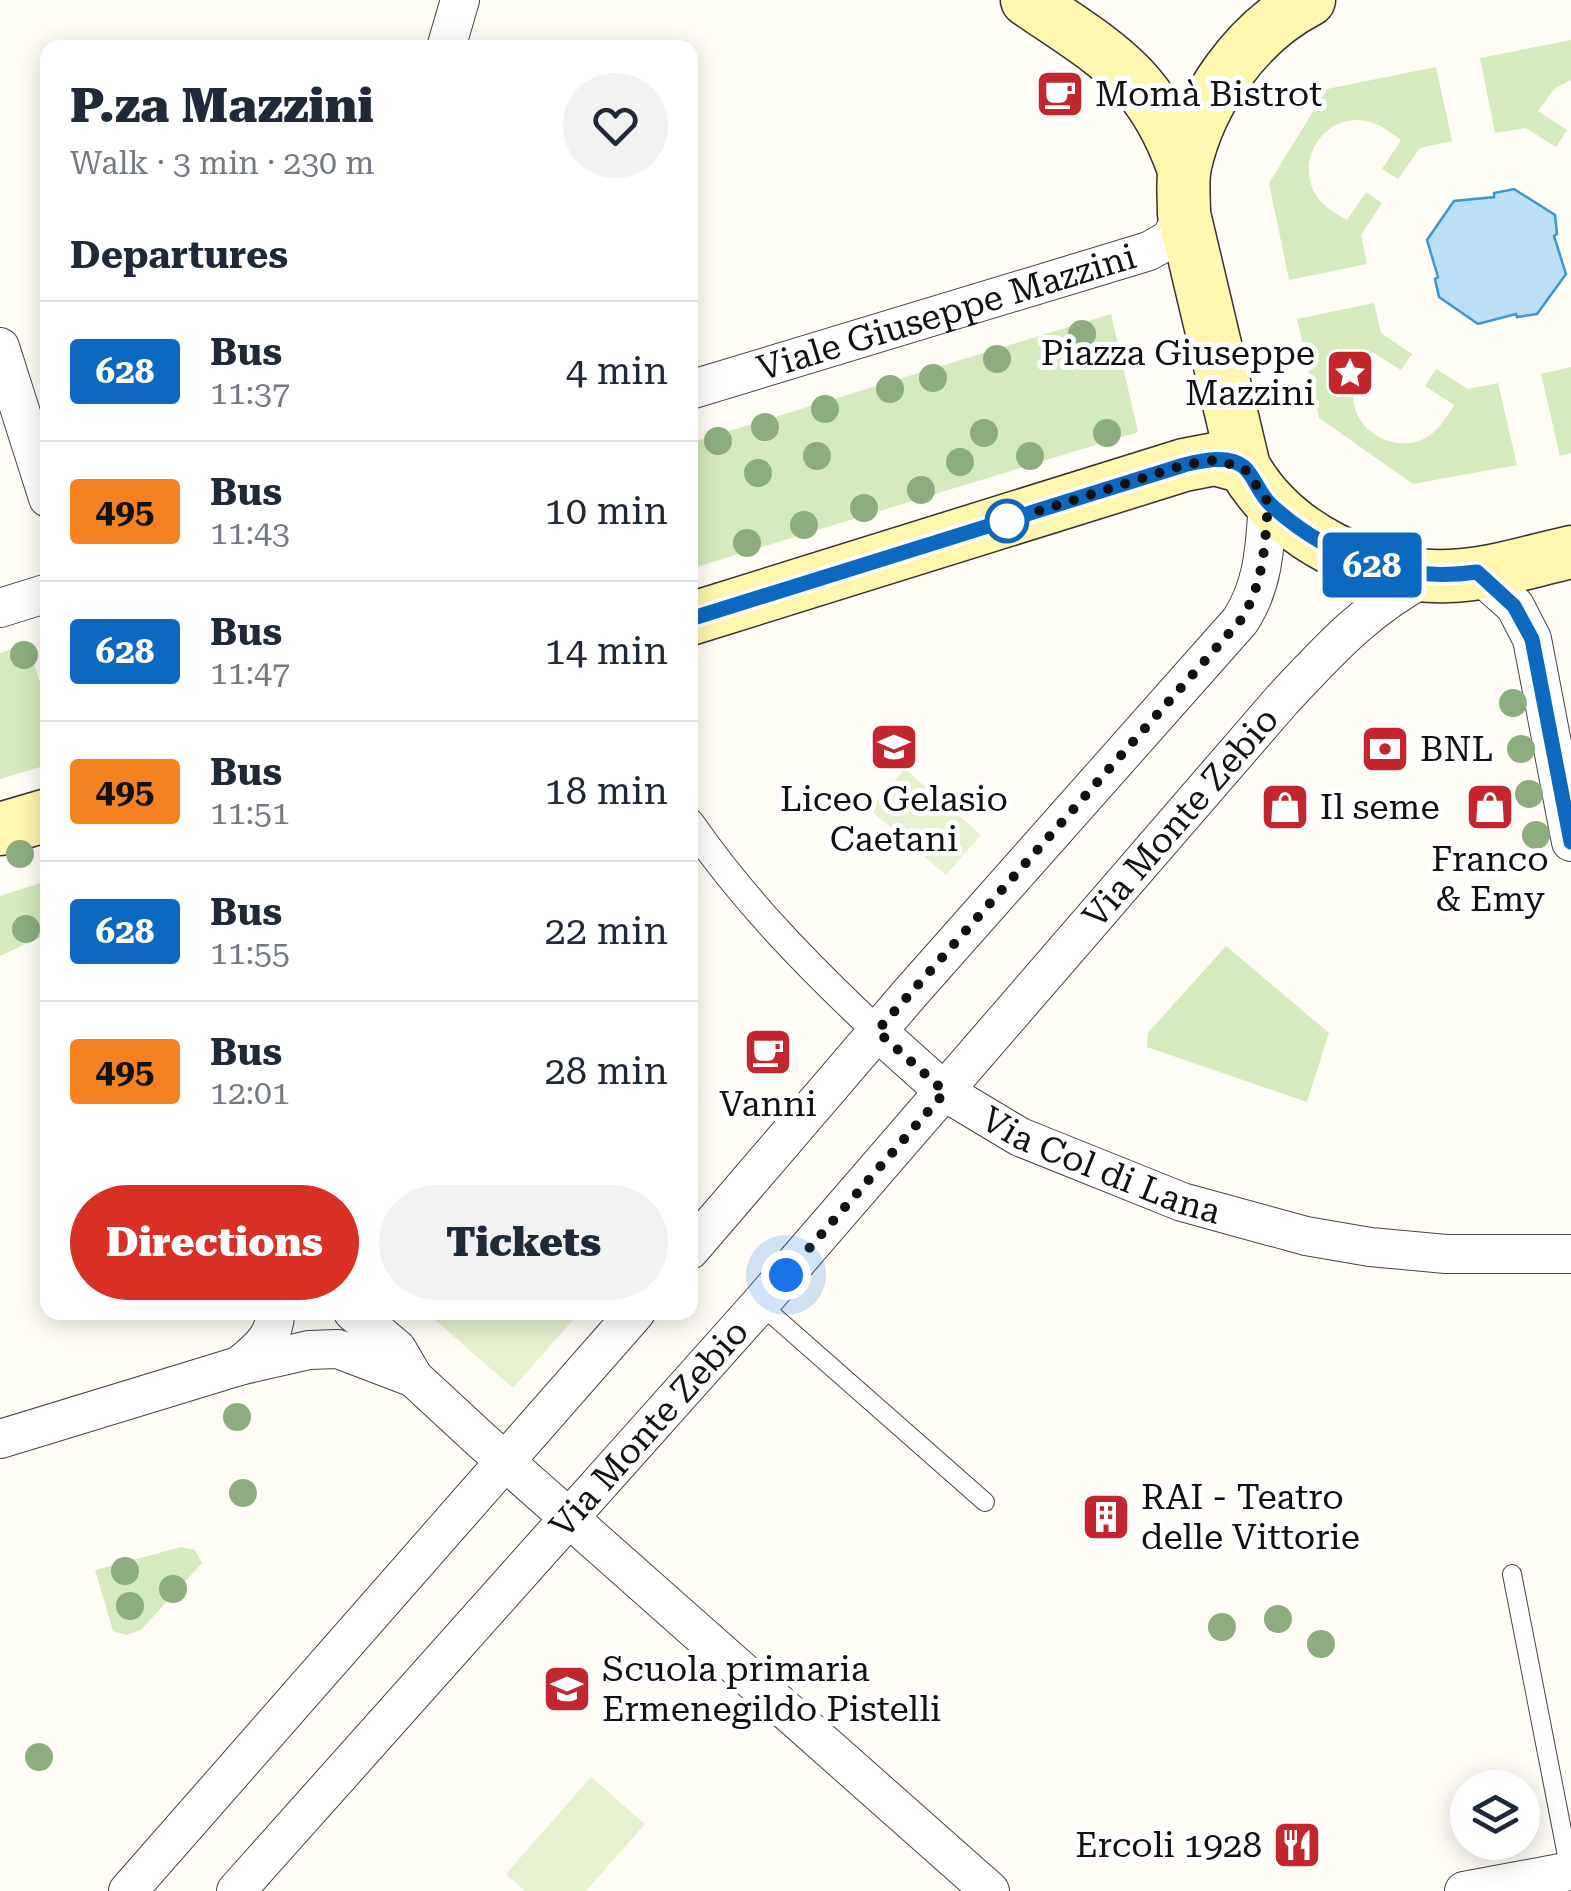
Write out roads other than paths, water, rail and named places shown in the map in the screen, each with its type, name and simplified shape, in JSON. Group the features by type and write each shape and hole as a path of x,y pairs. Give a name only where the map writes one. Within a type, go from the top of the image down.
{"main road":[{"path":"1027,0 1105,54 1142,88 1170,132 1256,485"},
{"path":"1239,0 1302,4"},
{"path":"1184,192 1206,107 1224,78 1268,28 1302,4"},
{"path":"698,617 1184,465 1215,460 1256,485 1307,532 1366,564 1394,572 1452,574 1571,552"},
{"path":"0,829 40,817"}],"street":[{"path":"448,40 460,0"},
{"name":"Viale Giuseppe Mazzini","path":"698,388 1149,252 1170,239 1184,192"},
{"path":"0,347 40,473"},
{"path":"698,1241 877,1031 1240,621 1255,596 1260,578 1256,485"},
{"path":"1452,574 1514,606 1532,639 1571,842"},
{"name":"Via Monte Zebio","path":"236,1891 760,1304 1304,677 1366,615 1392,595 1452,574"},
{"path":"0,608 40,595"},
{"name":"Via Col di Lana","path":"698,835 791,948 877,1031 945,1092 1046,1149 1182,1202 1250,1222 1370,1246 1446,1254 1571,1254"},
{"path":"240,1366 264,1344 275,1320"},
{"path":"362,1320 396,1349 414,1378 990,1891"},
{"path":"128,1891 629,1320"},
{"path":"0,1438 240,1366 310,1350 338,1349 414,1378"},
{"path":"1464,1891 1571,1871"}],"lane":[{"path":"760,1304 985,1502"},
{"path":"1512,1574 1571,1871"}],"water":[{"path":"1514,189 1555,215 1554,236 1566,274 1537,314 1516,314 1478,324 1439,297 1435,279 1438,277 1427,240 1454,201 1494,197 1494,193"}],"place":[{"name":"Momà Bistrot","path":"1060,94"},
{"name":"Piazza Giuseppe Mazzini","path":"1350,373"},
{"name":"Liceo Gelasio Caetani","path":"894,747"},
{"name":"BNL","path":"1385,749"},
{"name":"Il seme","path":"1285,807"},
{"name":"Franco & Emy","path":"1490,807"},
{"name":"Vanni","path":"768,1052"},
{"name":"RAI - Teatro delle Vittorie","path":"1106,1517"},
{"name":"Scuola primaria Ermenegildo Pistelli","path":"567,1689"},
{"name":"Ercoli 1928","path":"1297,1845"}]}
